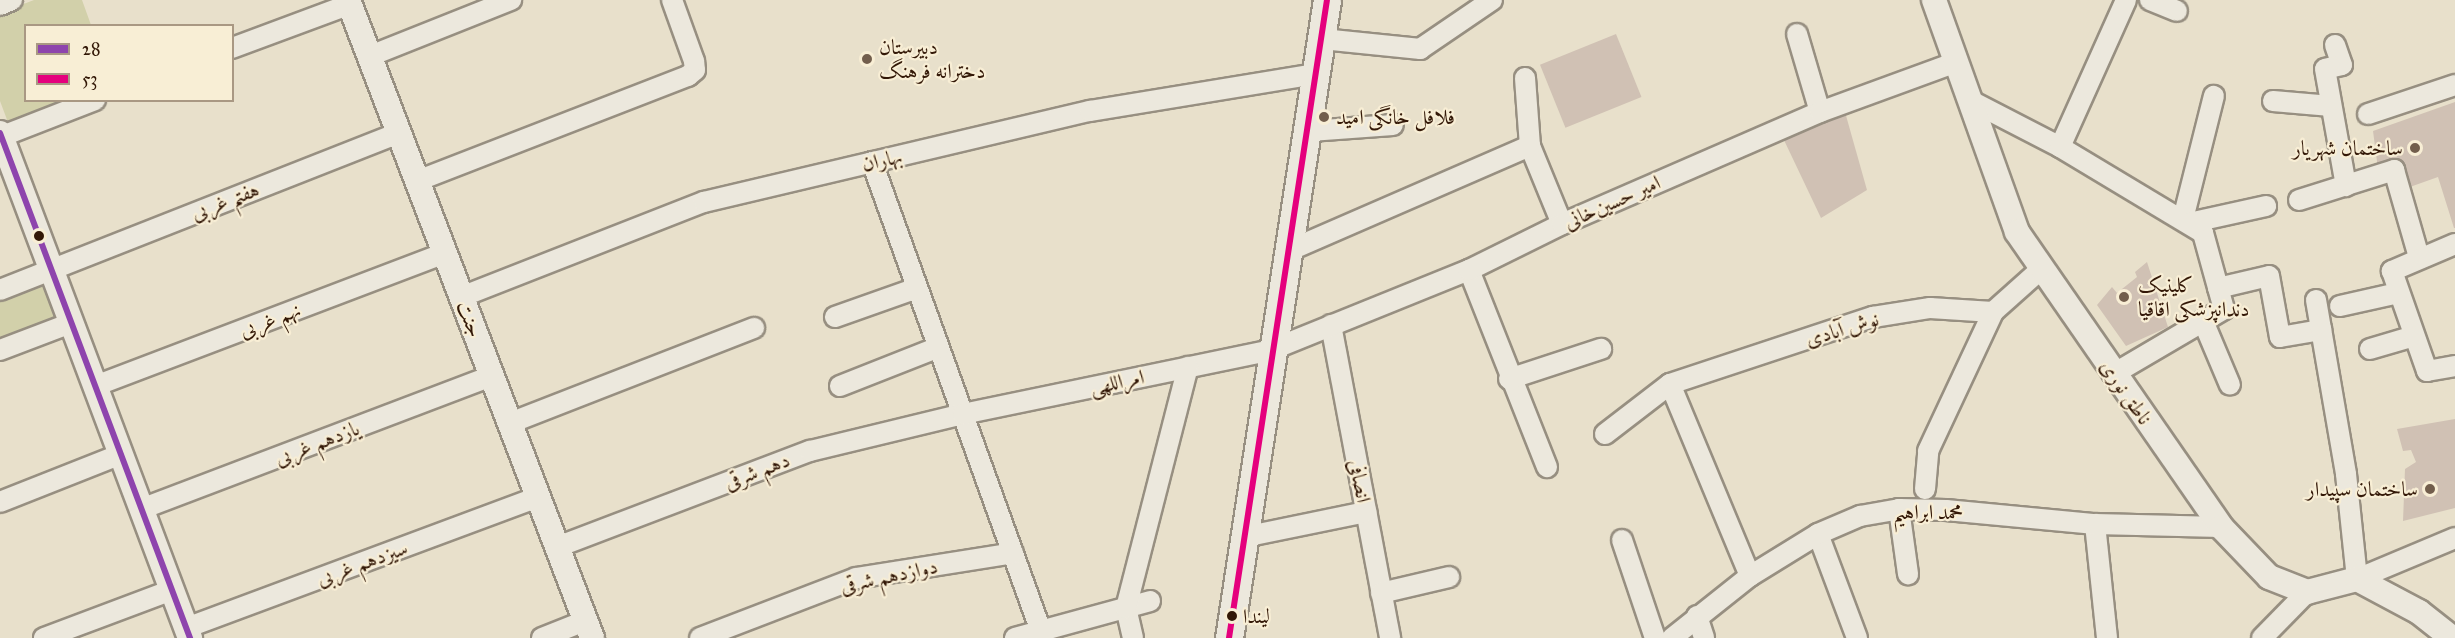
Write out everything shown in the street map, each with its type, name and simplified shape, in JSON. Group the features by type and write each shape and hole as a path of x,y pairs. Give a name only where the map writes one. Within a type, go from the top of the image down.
{"main road":[{"path":"1229,638 1271,350 1310,130 1327,0"}],"street":[{"path":"0,5 12,0"},
{"path":"370,56 511,0"},
{"path":"417,181 664,86 695,70 672,0"},
{"path":"1322,39 1420,49 1492,0"},
{"path":"2060,147 2126,0"},
{"path":"2151,0 2177,11"},
{"path":"234,47 349,2"},
{"name":"جنت","path":"349,2 589,630"},
{"name":"ناطق نوری","path":"1939,4 2017,232 2040,270 2222,527 2269,577 2307,592"},
{"path":"1797,34 1820,112"},
{"path":"2335,45 2342,65 2325,69 2346,186"},
{"name":"امیر حسین‌خانی","path":"1271,350 1468,270 1562,224 1820,112 1957,62"},
{"name":"بهاران","path":"461,297 704,202 1090,111 1317,74"},
{"path":"1525,78 1530,146 1562,224"},
{"path":"2368,114 2455,85"},
{"path":"2114,374 2224,309 2218,288 2192,225 2214,96"},
{"path":"1971,101 2060,147 2192,225 2266,206"},
{"path":"2273,101 2331,106"},
{"path":"90,102 0,135 188,633"},
{"path":"1310,130 1392,125"},
{"name":"هفتم غربی","path":"0,290 399,133"},
{"path":"1288,251 1530,146"},
{"path":"872,162 1041,631"},
{"path":"2299,200 2394,170 2419,257"},
{"path":"2455,244 2419,257 2392,271 2411,337 2427,371 2455,366"},
{"name":"نهم غربی","path":"95,386 445,253"},
{"path":"1468,270 1509,379 1547,467"},
{"path":"1925,489 1929,451 1993,312 2040,270"},
{"path":"2218,288 2269,276 2280,337 2321,330"},
{"path":"835,317 917,288"},
{"path":"2340,306 2398,293"},
{"path":"2316,300 2346,474 2357,579"},
{"name":"نوش آبادی","path":"1605,434 1670,384 1874,317 1930,308 1993,312"},
{"path":"2204,321 2230,385"},
{"path":"0,350 71,323"},
{"name":"انصافی","path":"1331,324 1390,638"},
{"path":"510,423 754,328"},
{"path":"2370,349 2411,337"},
{"path":"840,386 939,347"},
{"path":"1509,379 1601,349"},
{"name":"امراللهی","path":"963,414 1271,350"},
{"path":"1133,638 1126,608 1188,367"},
{"name":"یازدهم غربی","path":"141,509 492,376"},
{"path":"1670,384 1750,576"},
{"name":"دهم شرقی","path":"557,547 810,451 963,414"},
{"path":"0,502 121,454"},
{"name":"سیزدهم غربی","path":"188,633 538,497"},
{"path":"1899,509 1908,573"},
{"name":"محمد ابراهیم","path":"1672,638 1696,616 1750,576 1818,534 1860,516 1899,509 1946,510 2095,524 2222,527"},
{"path":"1244,537 1366,512"},
{"path":"2095,524 2107,638"},
{"path":"1818,534 1857,638"},
{"path":"2262,638 2307,592 2357,579 2455,538"},
{"path":"1622,540 1655,638"},
{"name":"دوازدهم شرقی","path":"700,638 856,578 1013,553"},
{"path":"1381,593 1449,577"},
{"path":"2357,579 2419,612 2452,638"},
{"path":"44,638 172,590"},
{"path":"1015,638 1150,601"},
{"path":"1696,616 1704,638"},
{"path":"542,638 589,630"}],"shaded area":[{"path":"34,0 82,0 91,24 24,24 24,102 71,102 9,125 0,101 0,13"},
{"path":"48,279 63,316 0,341 0,299"}],"building":[{"path":"1616,34 1641,97 1565,128 1540,65"},
{"name":"ساختمان شهریار","path":"2455,102 2454,228 2438,177 2393,193 2387,165 2378,169 2373,131"},
{"path":"1845,112 1867,190 1821,218 1783,138"},
{"path":"2147,262 2168,327 2126,346 2097,305 2112,287 2117,293 2137,277 2135,272"},
{"name":"ساختمان سپیدار","path":"2455,419 2455,508 2403,521 2405,469 2416,462 2411,450 2403,451 2397,429"}],"transit line":[{"name":"53","path":"1229,638 1327,0"},
{"name":"28","path":"0,133 190,638"}],"place":[{"name":"دبیرستان دخترانه فرهنگ","path":"867,59"},
{"name":"فلافل خانگی امید","path":"1324,117"},
{"name":"ساختمان شهریار","path":"2415,148"},
{"name":"کلینیک دندانپزشکی اقاقیا","path":"2124,297"},
{"name":"ساختمان سپیدار","path":"2430,489"},
{"name":"لیندا","path":"1232,616"}]}
